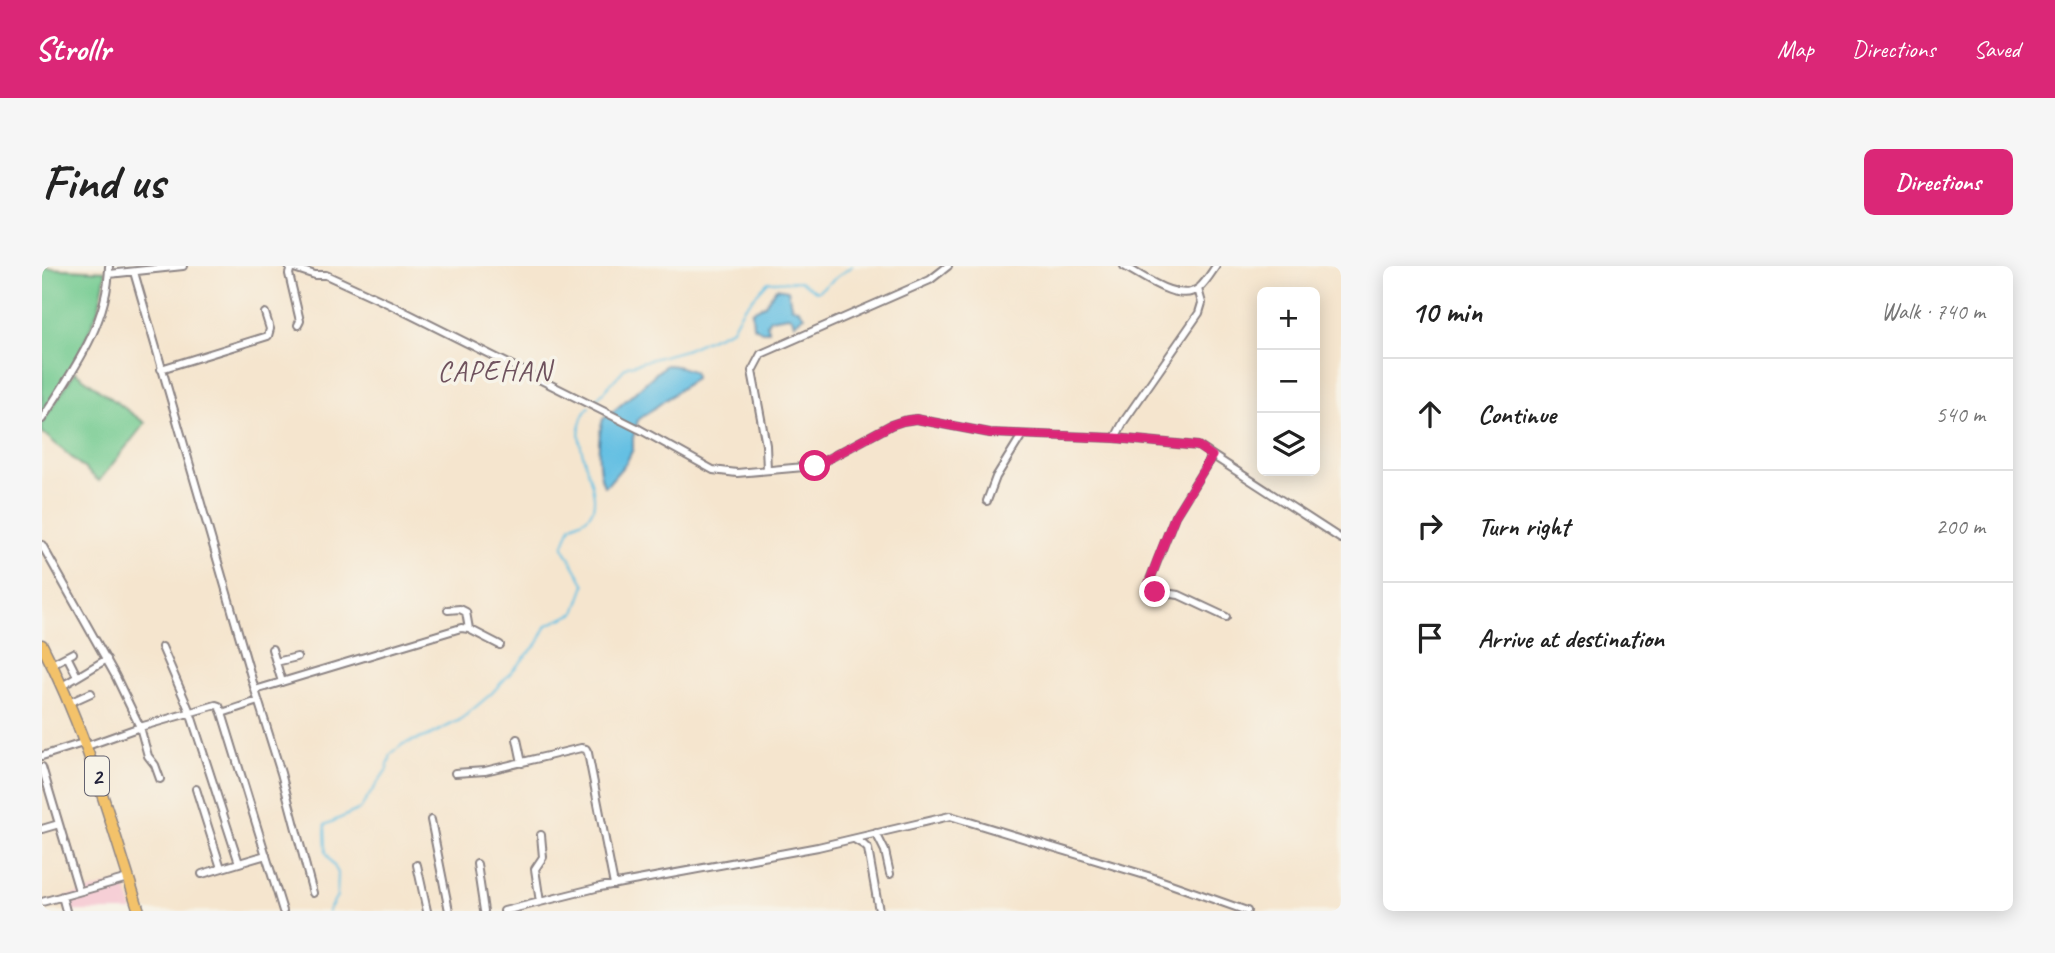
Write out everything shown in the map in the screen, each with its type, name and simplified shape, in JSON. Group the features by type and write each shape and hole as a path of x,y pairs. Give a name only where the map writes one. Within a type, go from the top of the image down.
{"highway":[{"name":"2","path":"42,645 86,744 139,911"}],"street":[{"path":"42,419 91,339 102,309 109,266"},
{"path":"109,274 183,266"},
{"path":"298,325 300,321 289,266 315,275 326,275 377,298 502,359 713,470 737,473 815,466 891,425 916,419 983,432 1115,438 1198,446 1341,539"},
{"path":"767,470 766,445 752,371 761,354 930,280 948,266"},
{"path":"1124,266 1179,293 1198,289 1216,266"},
{"path":"134,272 281,773 313,893"},
{"path":"1115,438 1199,313 1202,303 1198,289"},
{"path":"161,369 268,336 271,330 265,313"},
{"path":"987,501 996,477 1022,435"},
{"path":"1212,456 1175,516 1149,583 1155,592 1179,595 1226,617"},
{"path":"42,545 107,659 160,779"},
{"path":"448,610 460,609 466,612 469,629"},
{"path":"255,690 461,628 469,629 500,645"},
{"path":"162,647 190,712 239,863"},
{"path":"272,649 282,682"},
{"path":"52,664 70,654 77,676"},
{"path":"276,662 297,657"},
{"path":"62,686 107,659"},
{"path":"69,703 91,693"},
{"path":"222,713 258,701"},
{"path":"42,756 218,705 282,911"},
{"path":"517,739 522,762"},
{"path":"454,773 485,771 581,748 587,751 614,885"},
{"path":"42,767 79,891"},
{"path":"196,789 221,869"},
{"path":"504,911 614,885 953,817 1148,876 1247,911"},
{"path":"431,820 449,911"},
{"path":"42,829 59,824"},
{"path":"872,834 866,846 879,911"},
{"path":"872,834 885,851 890,874"},
{"path":"540,902 535,869 543,857 541,835"},
{"path":"854,839 866,846"},
{"path":"202,874 266,855"},
{"path":"477,864 484,911"},
{"path":"417,865 427,911"},
{"path":"42,902 128,878"},
{"path":"62,896 66,911"}],"shaded area":[{"path":"123,881 133,911 70,911 65,897"}],"green space":[{"path":"42,268 106,271 99,308 78,357 42,413"},
{"path":"75,372 145,423 99,481 42,432 42,423"}],"water":[{"path":"776,288 788,290 791,306 804,316 794,324 792,317 788,316 770,319 767,324 769,331 762,331 753,326 752,311 765,305"},
{"path":"666,365 694,372 695,378 638,420 633,449 626,463 604,486 599,453 603,419"}],"waterway":[{"path":"593,403 627,366 685,350 732,329 742,310 768,282 800,281 817,292 852,266"},
{"path":"328,911 337,896 338,873 326,852 325,825 360,809 387,769 391,754 403,744 428,736 460,720 491,694 538,643 547,625 575,613 585,585 563,547 571,526 586,518 593,508 594,496 579,435 581,420 589,407"}],"district":[{"name":"CAPEHAN","path":"495,370"}],"route":[{"path":"815,466 891,425 916,419 990,433 1115,438 1198,446 1212,456 1175,516 1149,583 1155,592"}]}
